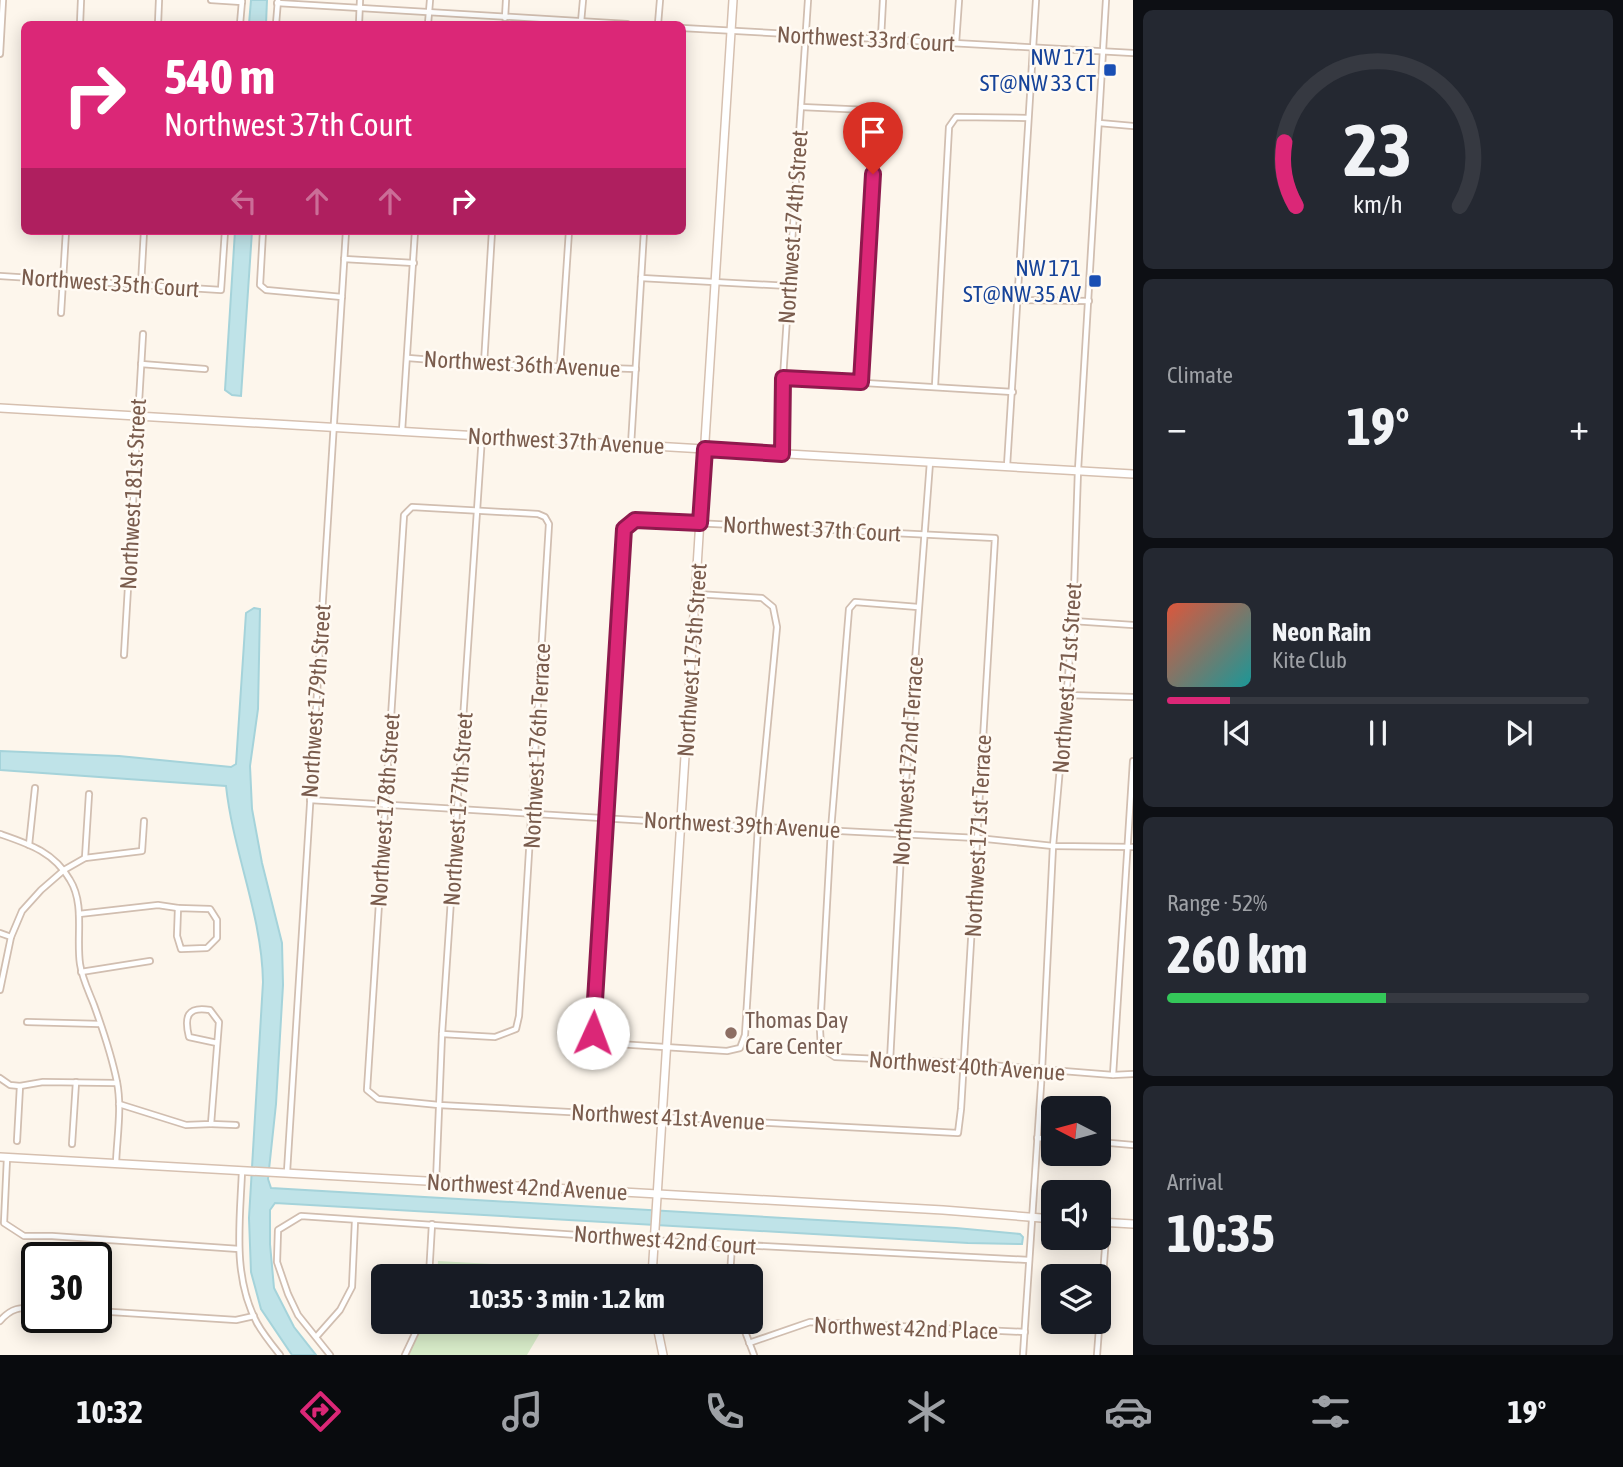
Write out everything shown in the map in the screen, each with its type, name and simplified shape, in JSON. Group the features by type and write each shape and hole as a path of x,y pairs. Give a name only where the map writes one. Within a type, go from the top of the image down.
{"street":[{"path":"0,54 3,0"},
{"path":"80,21 81,0"},
{"path":"158,21 159,0"},
{"path":"211,0 242,1 240,21"},
{"path":"359,21 360,0"},
{"path":"428,21 430,0"},
{"path":"505,18 506,0"},
{"path":"581,21 583,0"},
{"path":"658,21 660,0"},
{"name":"Northwest 175th Street","path":"653,1264 733,0"},
{"name":"Northwest 174th Street","path":"782,454 783,378 808,0"},
{"path":"881,38 883,0"},
{"path":"956,43 959,0"},
{"path":"1007,466 1036,0"},
{"name":"Northwest 171st Street","path":"1023,1355 1054,846 1073,621 1078,470 1106,0"},
{"path":"276,21 277,2 562,21"},
{"name":"Northwest 33rd Court","path":"686,28 1133,53"},
{"path":"801,107 868,110 877,122 861,382"},
{"path":"935,386 950,127 956,117 1028,118"},
{"path":"1099,123 1133,126"},
{"path":"61,313 66,235"},
{"path":"141,285 144,235"},
{"name":"Northwest 35th Court","path":"0,276 221,290 225,235"},
{"path":"263,235 260,285 266,290 342,297"},
{"name":"Northwest 179th Street","path":"286,1172 346,235"},
{"path":"402,432 415,235"},
{"path":"484,364 492,235"},
{"path":"560,367 569,235"},
{"path":"631,445 645,235"},
{"path":"344,259 414,263"},
{"path":"641,278 789,286"},
{"path":"1017,300 1089,301"},
{"name":"Northwest 181st Street","path":"124,654 143,334"},
{"name":"Northwest 36th Avenue","path":"408,358 484,364 636,369"},
{"path":"141,364 205,369"},
{"path":"783,378 1013,392"},
{"name":"Northwest 37th Avenue","path":"0,408 1133,474"},
{"name":"Northwest 177th Street","path":"436,1182 442,1034 482,436"},
{"name":"Northwest 172nd Terrace","path":"891,1061 902,834 930,462"},
{"name":"Northwest 178th Street","path":"378,1098 367,1090 404,515 412,507 477,511"},
{"name":"Northwest 176th Terrace","path":"442,1034 495,1037 516,1029 523,968 549,524 545,517 538,514 477,511"},
{"name":"Northwest 37th Court","path":"606,817 624,529 629,522 635,520 995,538"},
{"name":"Northwest 171st Terrace","path":"958,1133 995,538"},
{"path":"606,817 592,1027 595,1039 602,1043 668,1048 727,1051 740,1048 745,1035 758,827 777,627 773,607 762,598 696,594"},
{"path":"831,831 849,609 855,602 918,607"},
{"path":"1073,621 1133,625"},
{"path":"1068,695 1133,697"},
{"path":"1113,1075 1130,847 1133,761"},
{"path":"29,845 35,788"},
{"path":"85,858 89,794"},
{"name":"Northwest 39th Avenue","path":"310,800 977,838 1054,846 1130,847"},
{"path":"0,990 11,937 22,911 64,870 85,858 142,850 144,821"},
{"name":"Northwest 40th Avenue","path":"831,831 821,1048 835,1057 964,1063 1113,1075 1133,1074"},
{"path":"0,834 47,853 64,870 76,891 81,972 117,1083 119,1104 116,1164"},
{"path":"79,914 158,905 210,909 217,920 217,938 207,948 181,948 177,936 178,908"},
{"path":"0,933 11,937"},
{"path":"81,972 150,961"},
{"path":"211,1124 219,1022 211,1010 193,1010 187,1017 189,1037 217,1043"},
{"path":"27,1022 100,1024"},
{"path":"0,1078 10,1085 20,1086 43,1082 117,1083"},
{"path":"72,1144 76,1082"},
{"path":"17,1141 20,1086"},
{"name":"Northwest 41st Avenue","path":"378,1098 439,1105 958,1133"},
{"path":"119,1104 186,1125 236,1125"},
{"path":"1037,1138 1041,1138"},
{"path":"1111,1143 1133,1145"},
{"path":"3,1158 4,1223 24,1237 52,1236 239,1249"},
{"name":"Northwest 42nd Avenue","path":"3,1158 274,1171 1041,1218"},
{"path":"242,1170 239,1249 242,1278 254,1316 280,1355"},
{"name":"Northwest 42nd Court","path":"317,1336 298,1315 276,1262 278,1230 301,1216 1029,1260"},
{"path":"330,1355 317,1336 340,1310 352,1287 355,1221"},
{"path":"1111,1223 1133,1224"},
{"path":"430,1264 432,1224"},
{"path":"731,1264 732,1244"},
{"path":"1097,1355 1102,1250"},
{"path":"0,1321 6,1313 21,1307"},
{"path":"112,1312 236,1320 254,1316"},
{"name":"Northwest 42nd Place","path":"749,1343 810,1322 1025,1332"},
{"path":"405,1355 415,1334"},
{"path":"659,1334 663,1355"},
{"path":"746,1334 754,1355"}],"green space":[{"path":"438,1261 490,1264 438,1264"},
{"path":"418,1334 539,1334 527,1355 408,1355"}],"water":[{"path":"251,0 267,0 266,21 249,21"},
{"path":"235,235 252,235 241,396 232,395 225,390"},
{"path":"254,608 260,609 258,709 250,766 252,809 282,943 283,985 276,1104 268,1179 271,1188 956,1228 1020,1234 1023,1237 1022,1244 275,1203 270,1210 274,1288 294,1327 316,1355 292,1355 261,1309 251,1272 249,1218 263,982 258,932 226,786 0,770 0,751 119,756 231,767 236,764 246,613"}],"place":[{"name":"NW 171 ST@NW 33 CT","path":"1110,70"},
{"name":"NW 171 ST@NW 35 AV","path":"1095,281"},
{"name":"Thomas Day Care Center","path":"731,1033"}],"route":[{"path":"593,1033 624,529 629,522 635,520 700,523 705,449 782,454 783,378 861,382 873,174"}]}
